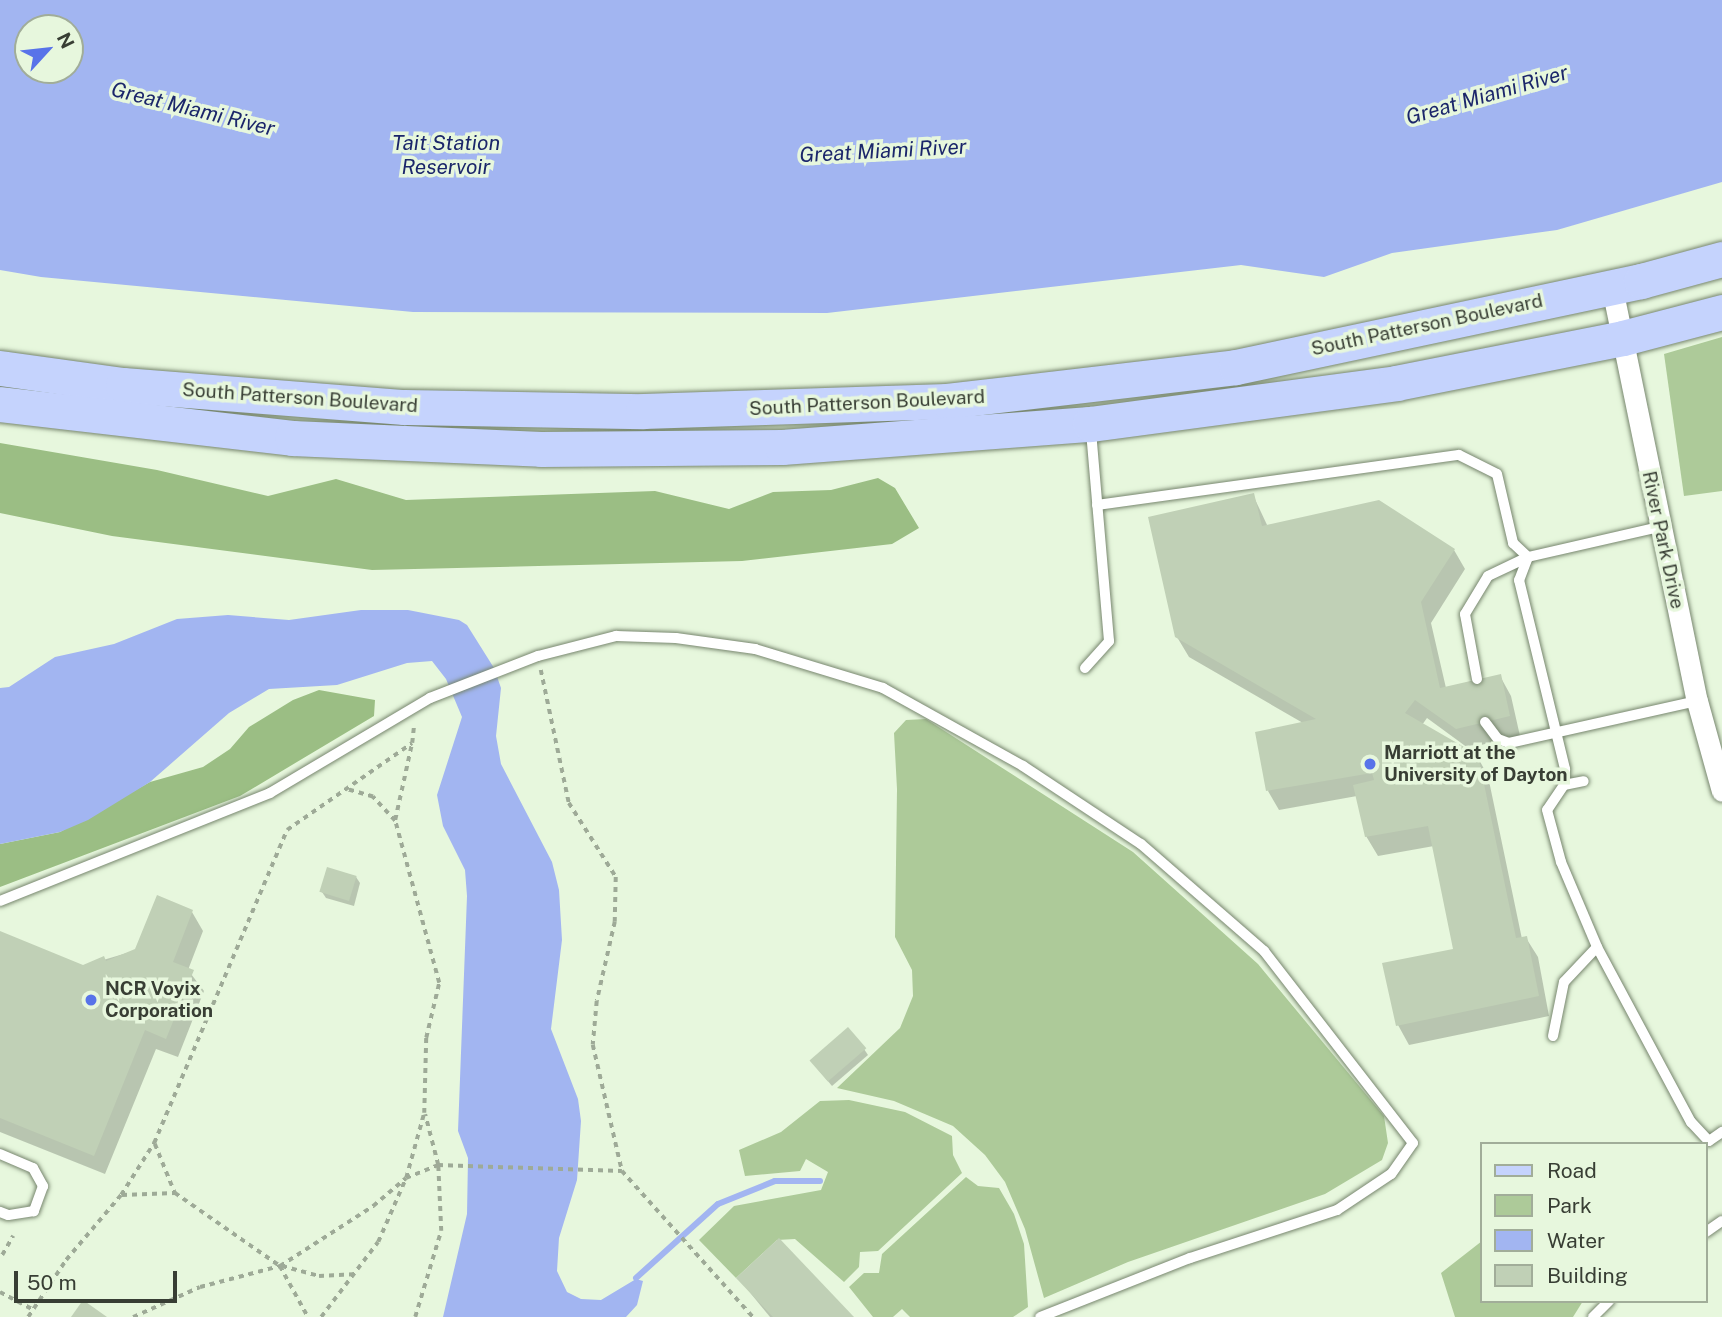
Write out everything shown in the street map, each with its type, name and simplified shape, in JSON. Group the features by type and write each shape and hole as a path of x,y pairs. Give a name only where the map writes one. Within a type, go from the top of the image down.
{"main road":[{"name":"South Patterson Boulevard","path":"0,368 254,398 404,407 643,411 947,401 1140,387 1612,288 1722,260"},
{"name":"South Patterson Boulevard","path":"0,404 292,438 541,449 782,447 1100,416 1396,383 1623,338 1722,312"}],"street":[{"name":"River Park Drive","path":"1612,288 1659,527 1697,701 1722,790"}],"lane":[{"path":"1085,668 1109,641 1097,505 1100,416"},
{"path":"1097,505 1459,455 1497,474 1513,543 1528,557"},
{"path":"1477,679 1465,614 1488,576 1528,557 1659,527"},
{"path":"1528,557 1519,580 1556,732 1564,785 1547,810 1561,862 1597,947 1691,1122 1709,1141 1722,1132"},
{"path":"0,901 270,793 430,698 538,656 616,636 676,638 755,649 883,688 1023,766 1141,844 1264,951 1413,1143 1391,1174 1337,1210 1190,1258 1040,1317"},
{"path":"1485,722 1498,739 1509,743 1697,701"},
{"path":"1564,785 1584,781"},
{"path":"1553,1036 1564,982 1597,947"},
{"path":"0,1154 33,1168 43,1186 34,1210 0,1212"},
{"path":"1593,1317 1607,1303"}],"path":[{"path":"538,656 569,803 616,877 615,922 597,1001 593,1045 622,1171 753,1317"},
{"path":"395,821 412,743 417,705"},
{"path":"28,1317 66,1260 121,1195 154,1143 287,830 412,743"},
{"path":"321,1317 378,1241 406,1178 424,1113 426,1038 439,983 395,821 373,797 344,788"},
{"path":"415,1317 441,1231 438,1166 424,1113"},
{"path":"154,1143 175,1193"},
{"path":"133,1317 200,1287 280,1266 373,1206 406,1178 438,1166 622,1171"},
{"path":"121,1195 151,1190 175,1193 280,1266 319,1276 354,1274"},
{"path":"1,1256 13,1236"},
{"path":"280,1266 308,1317"},
{"path":"0,1292 33,1309"}],"green space":[{"path":"1722,337 1722,491 1684,496 1664,354"},
{"path":"0,443 157,470 268,496 336,479 406,500 655,491 729,509 773,492 831,490 878,478 895,488 919,528 892,544 742,561 372,570 112,536 0,513"},
{"path":"319,690 375,700 374,716 240,796 0,887 0,844 60,832 150,782 203,767 230,749 249,727 293,700"},
{"path":"926,719 1133,852 1258,964 1384,1116 1388,1143 1382,1160 1325,1194 1128,1262 1044,1298 1025,1229 1005,1182 985,1155 953,1126 894,1101 837,1088 900,1028 913,996 912,970 895,937 897,789 894,733 906,720"},
{"path":"849,1100 905,1112 952,1136 953,1155 962,1173 878,1251 860,1252 859,1267 844,1282 795,1239 777,1240 736,1278 699,1240 734,1206 821,1190 828,1172 806,1159 800,1171 745,1176 739,1150 781,1132 820,1101"},
{"path":"966,1177 978,1186 999,1188 1014,1214 1024,1244 1028,1307 1013,1317 910,1317 902,1309 893,1317 873,1317 849,1287 864,1273 879,1273 882,1254"},
{"path":"1480,1243 1480,1303 1582,1303 1573,1317 1455,1317 1441,1273"}],"water":[{"name":"Tait Station Reservoir","path":"0,0 1722,0 1722,182 1557,230 1392,253 1324,277 1241,265 827,313 413,312 41,277 0,270"},
{"path":"361,610 408,610 459,620 467,625 494,668 501,688 496,736 501,764 552,862 559,890 562,940 551,1029 578,1099 581,1121 577,1180 559,1238 557,1271 567,1292 581,1299 601,1300 636,1279 643,1281 637,1305 626,1317 443,1317 467,1214 468,1158 458,1131 467,896 465,870 443,826 437,795 462,717 446,679 432,661 407,663 337,685 269,689 229,713 150,782 88,820 60,832 0,844 0,688 9,687 55,657 114,644 177,619 228,615 289,620"}],"building":[{"name":"Marriott at the University of Dayton","path":"1254,493 1262,526 1379,500 1455,549 1421,602 1440,688 1501,674 1510,716 1456,729 1415,700 1405,713 1478,755 1516,938 1527,936 1539,996 1396,1026 1382,963 1453,949 1428,826 1365,837 1353,785 1374,780 1372,773 1266,791 1255,732 1316,719 1175,637 1148,517"},
{"path":"327,867 357,876 349,901 319,892"},
{"name":"NCR Voyix Corporation","path":"157,895 193,910 173,962 194,970 166,1039 145,1030 94,1156 0,1118 0,931 83,965 104,956 106,961 135,949"},
{"path":"848,1027 866,1048 828,1082 810,1060"},
{"path":"779,1238 854,1317 773,1317 736,1278"},
{"path":"83,1300 107,1317 71,1317"}],"waterway":[{"path":"636,1278 718,1204 775,1181 820,1181"}],"place":[{"name":"Marriott at the University of Dayton","path":"1370,764"},
{"name":"NCR Voyix Corporation","path":"91,1000"}],"water label":[{"name":"Great Miami River","path":"1487,95"},
{"name":"Great Miami River","path":"193,109"},
{"name":"Great Miami River","path":"883,151"}]}
